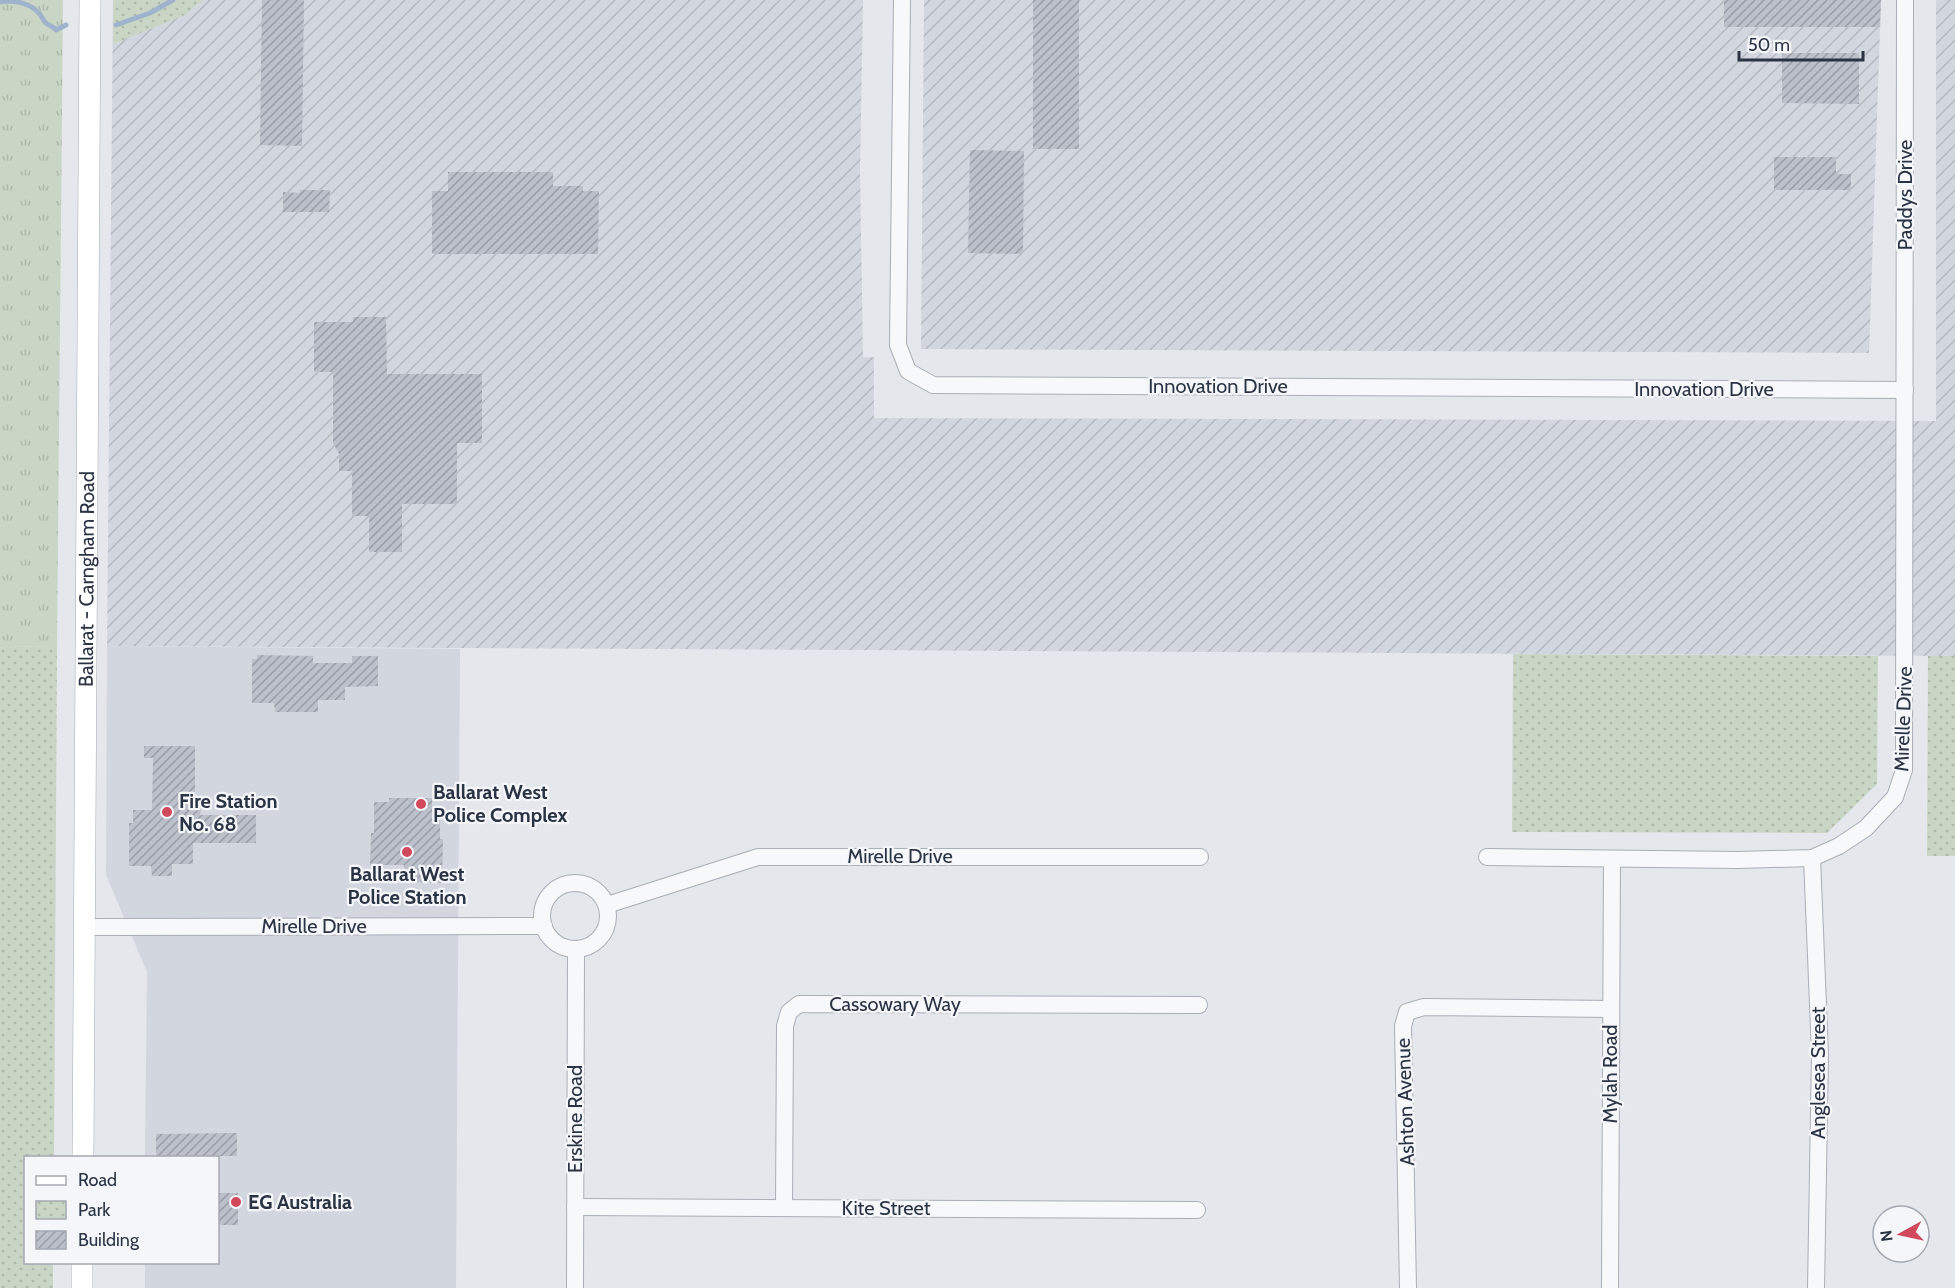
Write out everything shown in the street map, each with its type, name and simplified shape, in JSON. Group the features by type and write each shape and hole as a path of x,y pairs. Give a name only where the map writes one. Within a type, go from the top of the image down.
{"main road":[{"name":"Ballarat - Carngham Road","path":"83,1156 90,0"},
{"path":"82,1264 82,1288"}],"street":[{"name":"Innovation Drive","path":"902,0 898,345 908,371 933,385 1905,390"},
{"name":"Paddys Drive","path":"1905,0 1905,390"},
{"name":"Mirelle Drive","path":"1487,856 1738,860 1812,858 1839,846 1866,828 1896,797 1904,770 1905,390"},
{"name":"Mirelle Drive","path":"607,905 758,857 1200,857"},
{"name":"Anglesea Street","path":"1812,858 1820,1054 1816,1288"},
{"name":"Mylah Road","path":"1610,1288 1612,859"},
{"path":"570,883 581,883 592,887 607,905 608,925 603,935 586,947 576,949 556,943 548,935 544,926 542,914 545,903 551,894 570,883"},
{"name":"Mirelle Drive","path":"85,927 544,926"},
{"name":"Erskine Road","path":"575,1288 576,949"},
{"name":"Cassowary Way","path":"784,1208 785,1026 789,1012 799,1004 1199,1005"},
{"name":"Ashton Avenue","path":"1408,1288 1403,1026 1407,1012 1424,1007 1611,1009"},
{"name":"Kite Street","path":"575,1207 1197,1210"}],"shaded area":[{"path":"113,0 863,0 860,171 863,357 874,357 874,418 1936,421 1936,0 1955,0 1955,656 107,646"},
{"path":"924,0 1881,0 1869,353 921,349"},
{"path":"107,646 460,649 456,1288 145,1288 145,1264 219,1264 219,1156 145,1156 147,972 106,875"}],"green space":[{"path":"0,0 63,0 57,647 0,646"},
{"path":"113,0 202,0 185,15 113,44"},
{"path":"0,646 57,647 54,1156 24,1156 24,1264 53,1264 53,1288 0,1288"},
{"path":"1513,654 1878,656 1877,784 1827,833 1512,832"},
{"path":"1928,656 1955,656 1955,856 1927,856"}],"building":[{"path":"262,0 304,0 302,146 260,145"},
{"path":"1033,0 1079,0 1079,149 1033,149"},
{"path":"1724,0 1881,0 1880,27 1724,27"},
{"path":"1782,53 1859,53 1859,104 1782,103"},
{"path":"970,150 1024,151 1023,254 968,253"},
{"path":"1774,157 1836,157 1836,174 1851,174 1851,190 1774,190"},
{"path":"448,172 553,172 553,186 583,186 583,191 599,191 598,254 432,254 432,191 448,191"},
{"path":"300,190 330,190 329,212 283,212 283,192 300,193"},
{"path":"353,317 386,317 387,374 482,374 482,443 457,443 457,504 402,504 402,552 369,552 369,516 352,516 352,471 339,471 339,454 333,443 333,372 314,372 314,322 353,322"},
{"path":"257,655 313,656 313,663 352,663 352,656 378,656 378,686 345,687 345,700 318,700 318,712 275,712 274,703 252,703 252,659 257,659"},
{"name":"Fire Station No. 68","path":"144,746 195,746 195,810 201,810 200,815 256,815 256,843 193,843 193,864 172,864 172,876 152,876 151,866 129,866 129,823 133,823 133,810 152,810 153,758 144,758"},
{"name":"Ballarat West Police Station","path":"389,798 432,798 432,819 440,820 440,839 443,839 442,883 404,882 404,865 370,865 371,833 374,833 374,802 389,802"},
{"path":"237,1133 237,1156 156,1156 156,1134"},
{"path":"219,1193 238,1193 238,1225 219,1225"}],"waterway":[{"path":"116,25 150,13 173,0"},
{"path":"0,2 14,2 29,6 56,30 66,25"}],"place":[{"name":"Ballarat West Police Complex","path":"421,804"},
{"name":"Fire Station No. 68","path":"167,812"},
{"name":"Ballarat West Police Station","path":"407,852"},
{"name":"EG Australia","path":"236,1202"}]}
